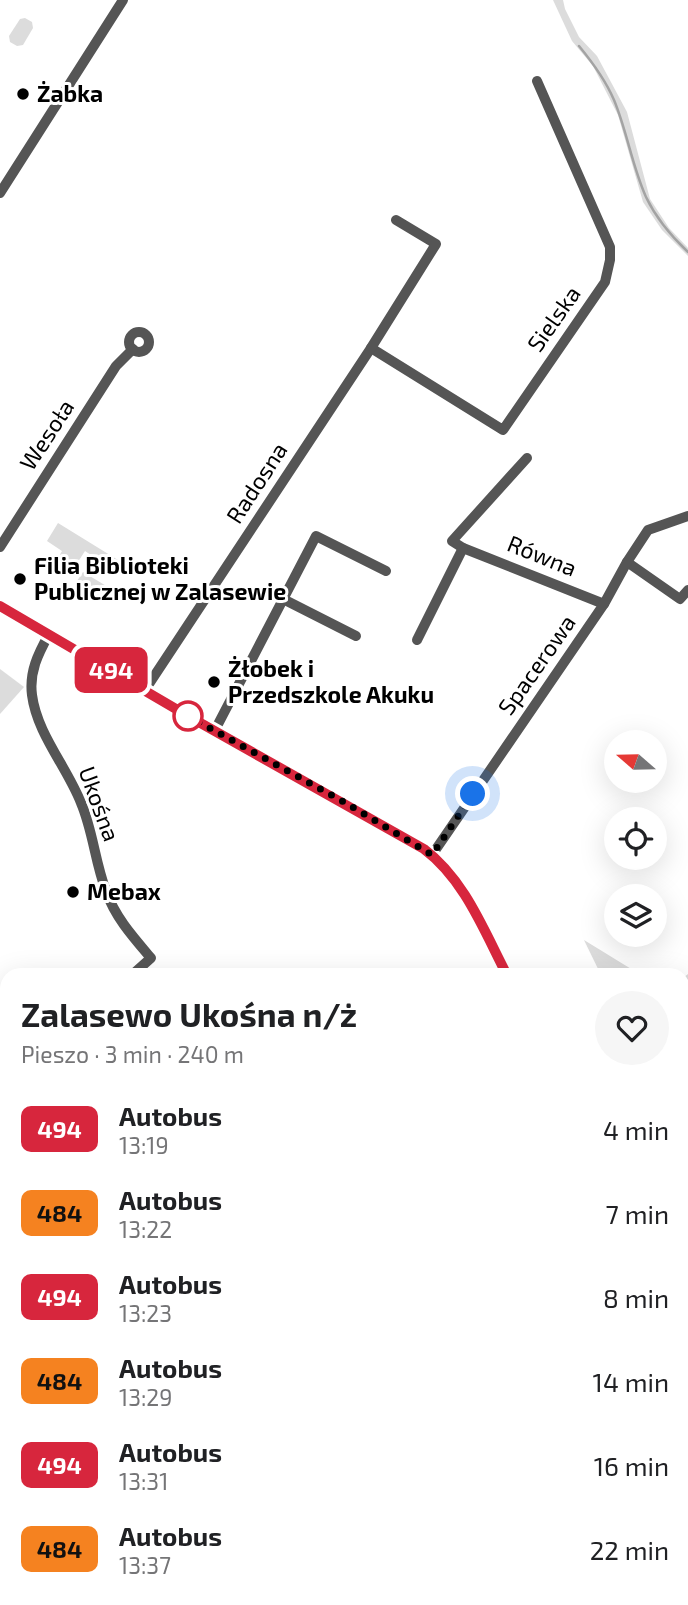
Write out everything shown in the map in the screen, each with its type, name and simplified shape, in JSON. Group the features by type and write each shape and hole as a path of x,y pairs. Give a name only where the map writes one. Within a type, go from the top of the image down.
{"street":[{"path":"0,193 123,0"},
{"name":"Sielska","path":"371,348 503,430 605,282 610,247 537,81"},
{"name":"Radosna","path":"145,690 371,348 436,244 396,220"},
{"name":"Wesoła","path":"0,547 116,366 133,349"},
{"path":"417,640 463,548 452,541 527,458"},
{"name":"Spacerowa","path":"432,855 604,604 648,530 688,516"},
{"path":"215,730 316,536 386,571"},
{"name":"Równa","path":"463,548 604,604"},
{"path":"627,562 680,599 688,590"},
{"path":"283,599 356,636"},
{"path":"0,606 432,855 458,884 503,968"},
{"name":"Ukośna","path":"49,634 38,654 32,674 32,696 36,713 81,802 111,904 130,934 151,958 140,968"}],"shaded area":[{"path":"553,0 563,0 579,37 597,56 627,112 650,199 669,228 688,248 688,256 662,230 643,202 618,115 593,66 572,41"},
{"path":"25,18 32,22 33,28 23,45 17,46 10,42 9,36 20,19"},
{"path":"58,523 118,560 112,569 85,551 74,568 58,558 62,551 47,541"},
{"path":"83,572 108,587 100,600 75,584"},
{"path":"0,669 24,687 0,714"},
{"path":"584,940 630,968 598,968"}],"waterway":[{"path":"579,46 607,85 614,100 650,205 664,226 688,252"}],"bus line":[{"name":"494","path":"0,606 424,849 453,876 503,968"}],"place":[{"name":"Żabka","path":"23,94"},
{"name":"Filia Biblioteki Publicznej w Zalasewie","path":"20,579"},
{"name":"Żłobek i Przedszkole Akuku","path":"214,682"},
{"name":"Mebax","path":"73,892"}],"route":[{"path":"188,716 344,802 432,855 473,794"}]}
